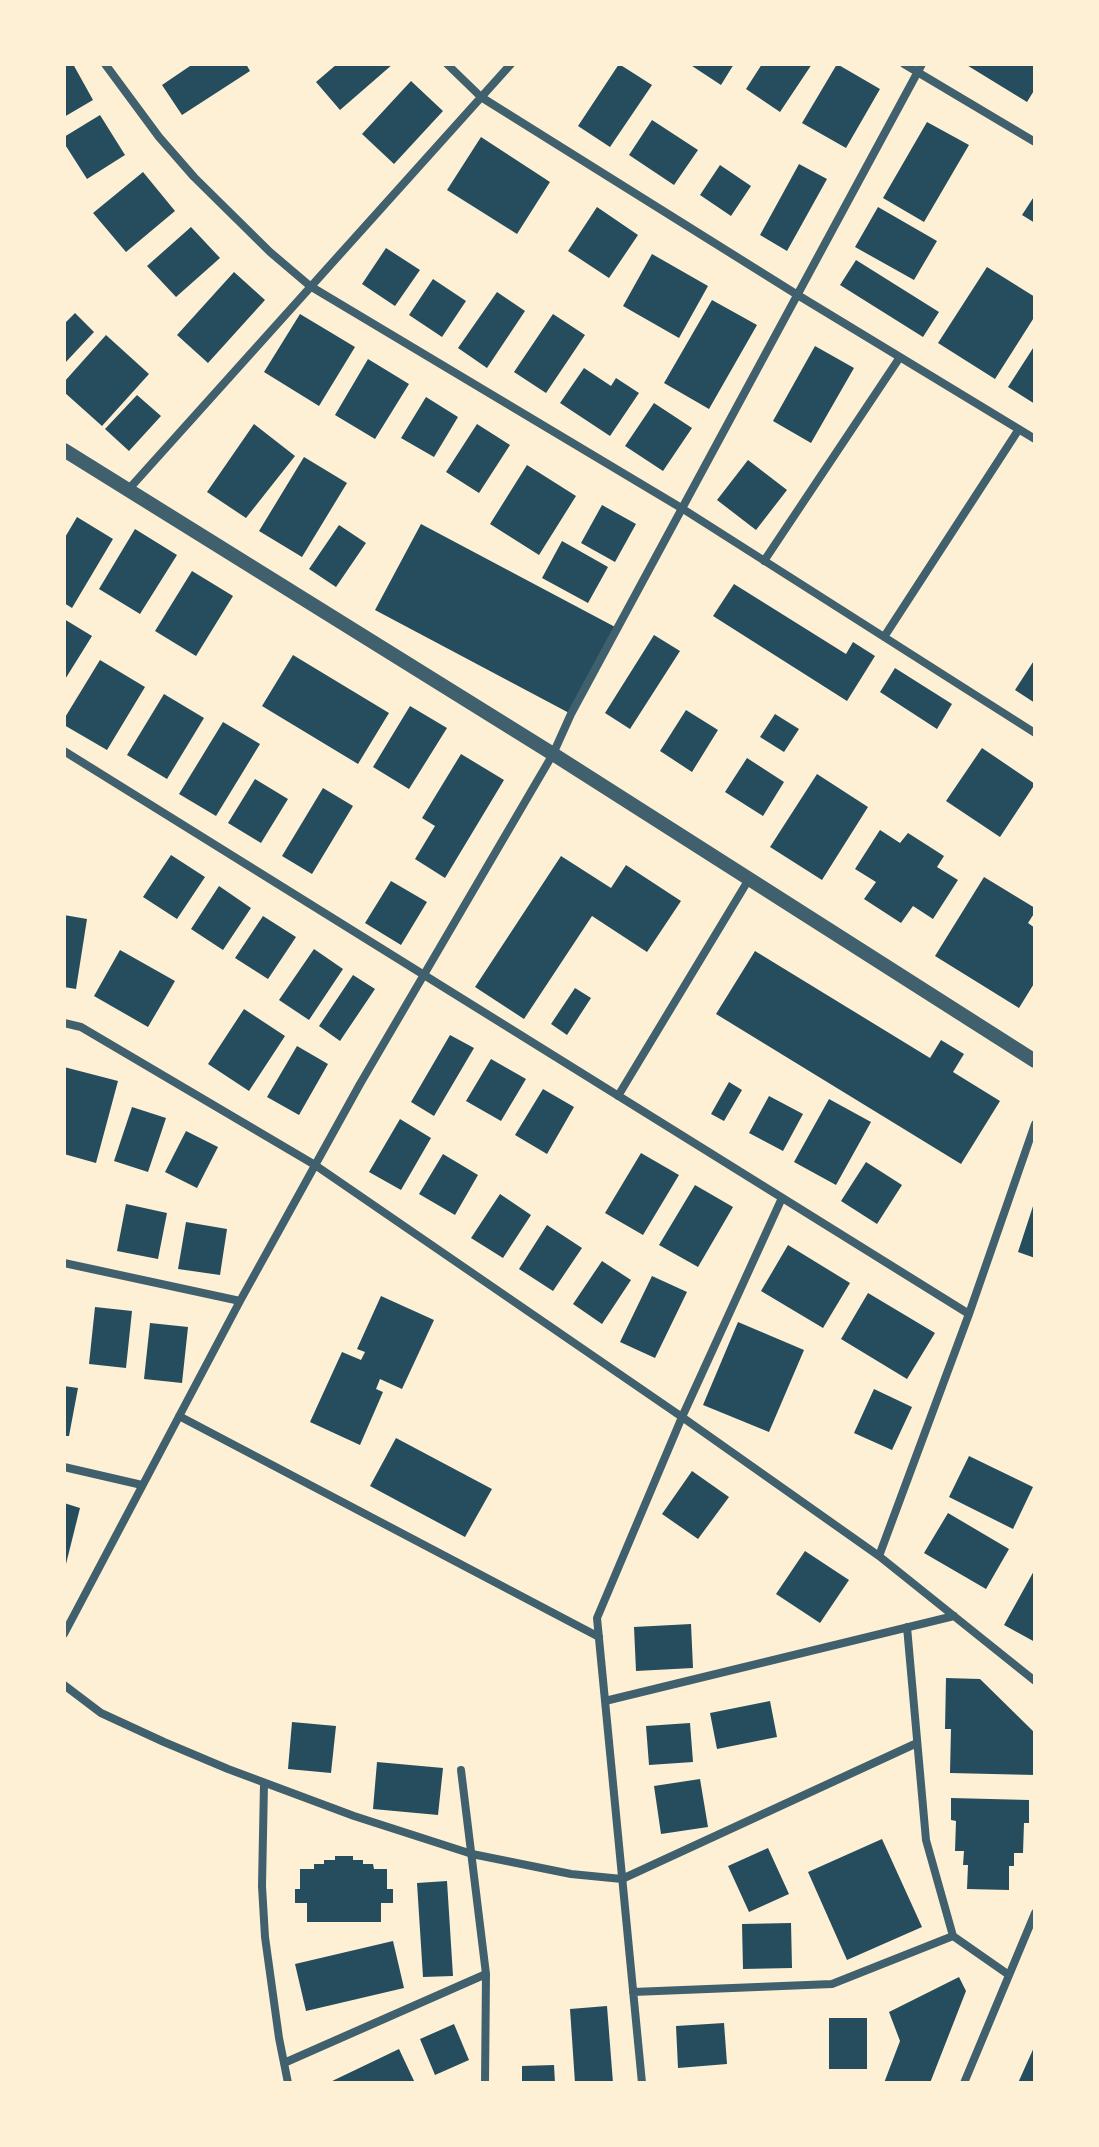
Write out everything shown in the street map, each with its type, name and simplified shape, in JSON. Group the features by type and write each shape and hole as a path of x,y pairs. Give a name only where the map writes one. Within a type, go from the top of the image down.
{"street":[{"path":"105,64 159,137 194,177 260,243 310,286 683,509 1035,733"},
{"path":"447,64 481,97 1035,439"},
{"path":"128,490 511,64"},
{"path":"904,64 920,68 1035,142"},
{"path":"64,1634 315,1165 553,754 571,714 920,68"},
{"path":"764,561 900,357"},
{"path":"884,637 1019,429"},
{"path":"64,450 553,754 1035,1061"},
{"path":"64,751 969,1314"},
{"path":"618,1096 749,879"},
{"path":"64,1023 81,1027 315,1165 879,1556 1035,1681"},
{"path":"879,1556 969,1314 1035,1124"},
{"path":"642,2083 597,1618 682,1417 782,1198"},
{"path":"64,1263 240,1301"},
{"path":"179,1416 599,1637"},
{"path":"64,1467 142,1485"},
{"path":"605,1701 954,1616"},
{"path":"907,1627 926,1840 953,1936 1009,1975"},
{"path":"64,1685 101,1713 189,1753 354,1816 472,1854 555,1871 622,1879 917,1743"},
{"path":"461,1770 486,1974 485,2083"},
{"path":"264,1783 262,1886 265,1937 288,2083"},
{"path":"964,2083 1035,1913"},
{"path":"633,1992 832,1984 953,1936"},
{"path":"284,2063 486,1974"}],"building":[{"path":"73,64 93,100 64,117 64,65"},
{"path":"193,64 246,64 250,71 182,115 162,85"},
{"path":"337,64 393,64 340,110 316,82"},
{"path":"619,64 652,85 610,147 578,126"},
{"path":"689,64 734,64 721,85"},
{"path":"762,64 812,64 780,112 746,89"},
{"path":"837,64 880,89 846,148 802,123"},
{"path":"965,64 1035,64 1035,89 1027,102"},
{"path":"411,81 443,111 394,164 362,134"},
{"path":"100,115 125,155 87,179 64,143 64,137"},
{"path":"652,120 698,150 674,185 629,155"},
{"path":"927,122 969,145 924,222 883,198"},
{"path":"481,137 550,182 517,234 447,190"},
{"path":"799,164 827,179 787,251 760,235"},
{"path":"720,165 751,186 731,216 700,195"},
{"path":"143,172 175,211 126,252 93,213"},
{"path":"1035,195 1035,223 1022,215"},
{"path":"597,207 638,235 609,278 568,251"},
{"path":"878,207 937,241 914,280 855,247"},
{"path":"191,227 220,258 176,297 147,266"},
{"path":"386,248 420,270 395,306 362,284"},
{"path":"652,254 708,286 679,338 623,306"},
{"path":"856,260 939,312 923,337 840,285"},
{"path":"987,267 1035,297 1035,316 995,379 938,343"},
{"path":"234,272 265,300 208,363 177,335"},
{"path":"433,279 466,301 442,337 409,315"},
{"path":"497,292 525,311 487,368 458,348"},
{"path":"712,300 757,325 709,409 664,383"},
{"path":"75,313 94,332 64,364 64,324"},
{"path":"300,314 355,347 319,406 264,372"},
{"path":"553,314 585,335 546,393 514,372"},
{"path":"106,335 149,374 102,426 64,392 64,382"},
{"path":"1035,345 1035,404 1008,387"},
{"path":"815,346 854,368 811,443 773,421"},
{"path":"368,359 409,384 375,439 335,415"},
{"path":"584,368 611,386 616,378 639,393 610,436 560,403"},
{"path":"137,395 161,416 129,451 105,429"},
{"path":"426,397 458,417 434,457 401,438"},
{"path":"654,403 692,428 663,471 625,446"},
{"path":"254,424 295,456 246,518 207,492"},
{"path":"477,424 510,445 479,493 446,472"},
{"path":"304,457 347,483 302,557 259,531"},
{"path":"748,460 787,490 756,530 717,500"},
{"path":"527,465 576,496 539,555 490,524"},
{"path":"602,505 636,524 615,562 581,543"},
{"path":"77,517 113,539 72,608 64,603 64,539"},
{"path":"421,524 617,628 571,714 375,610"},
{"path":"339,525 366,543 336,587 309,569"},
{"path":"135,529 177,555 140,614 99,589"},
{"path":"562,541 608,567 588,603 542,578"},
{"path":"192,571 233,596 196,656 155,631"},
{"path":"734,584 846,654 853,642 875,656 847,701 713,616"},
{"path":"64,619 92,636 64,681"},
{"path":"654,635 680,651 630,729 605,713"},
{"path":"293,655 389,713 358,764 262,706"},
{"path":"1035,659 1035,703 1015,690"},
{"path":"100,660 145,687 107,750 64,725 64,719"},
{"path":"895,668 952,704 937,729 880,692"},
{"path":"164,694 204,718 167,779 127,755"},
{"path":"410,706 447,728 409,789 373,767"},
{"path":"686,710 718,730 692,772 660,751"},
{"path":"775,714 799,729 784,752 760,737"},
{"path":"223,722 260,744 216,816 179,794"},
{"path":"982,748 1035,784 1000,837 946,801"},
{"path":"461,754 504,780 445,878 415,859 435,826 422,818"},
{"path":"747,758 784,782 763,816 725,792"},
{"path":"817,774 868,807 822,880 770,847"},
{"path":"255,779 288,799 261,843 228,823"},
{"path":"323,788 353,806 312,874 282,856"},
{"path":"880,830 900,843 908,833 944,856 937,867 958,880 933,919 913,906 901,923 864,899 876,882 855,869"},
{"path":"171,855 205,877 177,919 143,897"},
{"path":"561,856 611,888 626,865 681,901 647,952 592,916 524,1019 475,987"},
{"path":"984,877 1035,908 1028,923 1035,928 1035,982 1019,1008 935,956"},
{"path":"391,881 427,902 401,945 365,923"},
{"path":"219,886 251,908 223,950 191,929"},
{"path":"64,915 87,919 76,989 64,987"},
{"path":"263,916 296,937 268,979 235,958"},
{"path":"314,949 343,969 309,1020 279,1000"},
{"path":"120,950 175,981 148,1027 94,996"},
{"path":"755,951 930,1058 941,1040 964,1054 953,1072 1000,1101 961,1164 716,1014"},
{"path":"353,975 375,989 340,1041 319,1026"},
{"path":"575,988 591,998 567,1035 551,1024"},
{"path":"244,1009 285,1036 249,1091 208,1064"},
{"path":"450,1035 474,1048 434,1116 411,1102"},
{"path":"297,1046 328,1064 299,1115 267,1097"},
{"path":"491,1059 526,1079 501,1121 466,1101"},
{"path":"64,1067 118,1081 96,1163 64,1154"},
{"path":"729,1082 742,1090 724,1121 711,1114"},
{"path":"543,1089 574,1107 547,1154 515,1135"},
{"path":"769,1096 803,1114 783,1151 749,1133"},
{"path":"829,1099 871,1122 836,1185 794,1162"},
{"path":"132,1107 166,1118 148,1172 114,1161"},
{"path":"400,1119 431,1138 401,1190 369,1172"},
{"path":"186,1131 218,1147 197,1188 165,1172"},
{"path":"641,1153 679,1175 643,1235 605,1213"},
{"path":"443,1154 478,1175 455,1215 419,1194"},
{"path":"866,1162 902,1185 877,1224 841,1201"},
{"path":"695,1185 733,1207 698,1267 659,1245"},
{"path":"500,1194 531,1215 503,1258 471,1238"},
{"path":"1035,1200 1035,1258 1018,1252"},
{"path":"126,1204 167,1213 158,1259 117,1251"},
{"path":"186,1222 227,1229 220,1275 178,1269"},
{"path":"547,1225 582,1248 553,1291 519,1269"},
{"path":"788,1245 850,1283 823,1328 761,1291"},
{"path":"602,1261 631,1280 602,1324 573,1304"},
{"path":"652,1276 687,1292 655,1358 620,1342"},
{"path":"868,1293 935,1333 907,1379 841,1339"},
{"path":"381,1296 434,1320 402,1389 380,1379 376,1389 383,1392 360,1445 310,1422 342,1352 361,1360 365,1352 357,1349"},
{"path":"95,1307 132,1311 126,1368 89,1364"},
{"path":"738,1322 804,1350 769,1432 703,1405"},
{"path":"150,1323 188,1327 182,1383 144,1379"},
{"path":"64,1386 78,1388 69,1436 64,1436"},
{"path":"874,1389 912,1407 892,1450 854,1433"},
{"path":"396,1438 492,1489 465,1537 370,1486"},
{"path":"969,1456 1033,1487 1013,1529 949,1497"},
{"path":"692,1471 729,1497 698,1539 662,1514"},
{"path":"64,1503 80,1508 65,1568 64,1568"},
{"path":"948,1513 1009,1549 986,1589 924,1553"},
{"path":"805,1551 849,1580 820,1623 776,1594"},
{"path":"1035,1569 1035,1642 1004,1625"},
{"path":"691,1624 693,1668 636,1671 634,1627"},
{"path":"946,1678 980,1679 1035,1733 1035,1775 950,1773 951,1729 945,1729"},
{"path":"770,1701 777,1737 717,1749 710,1713"},
{"path":"292,1722 336,1726 331,1773 288,1769"},
{"path":"690,1723 693,1762 649,1765 646,1726"},
{"path":"377,1762 443,1768 438,1815 373,1809"},
{"path":"700,1779 708,1827 661,1834 654,1786"},
{"path":"951,1798 1029,1800 1029,1823 1024,1823 1023,1853 1014,1853 1014,1866 1009,1866 1009,1890 967,1889 968,1865 963,1865 964,1851 955,1851 956,1821 951,1820"},
{"path":"882,1839 922,1927 847,1960 808,1872"},
{"path":"768,1848 789,1894 749,1912 728,1866"},
{"path":"335,1856 353,1856 353,1860 363,1860 363,1864 373,1864 374,1869 387,1869 387,1889 393,1889 393,1903 381,1903 381,1922 307,1922 307,1903 295,1903 295,1889 300,1889 300,1869 314,1869 314,1864 335,1860"},
{"path":"447,1881 453,1976 423,1977 417,1883"},
{"path":"791,1923 792,1968 743,1969 742,1924"},
{"path":"393,1941 404,1988 306,2011 295,1964"},
{"path":"959,1977 966,1991 930,2083 884,2083 900,2041 889,2012"},
{"path":"607,2006 613,2083 575,2083 570,2009"},
{"path":"829,2018 867,2018 867,2069 829,2069"},
{"path":"724,2023 727,2064 678,2068 676,2026"},
{"path":"454,2024 469,2060 435,2075 420,2039"},
{"path":"1035,2045 1035,2083 1018,2083 1031,2054"},
{"path":"399,2049 415,2083 328,2083"},
{"path":"554,2065 555,2083 522,2083 522,2066"}]}
